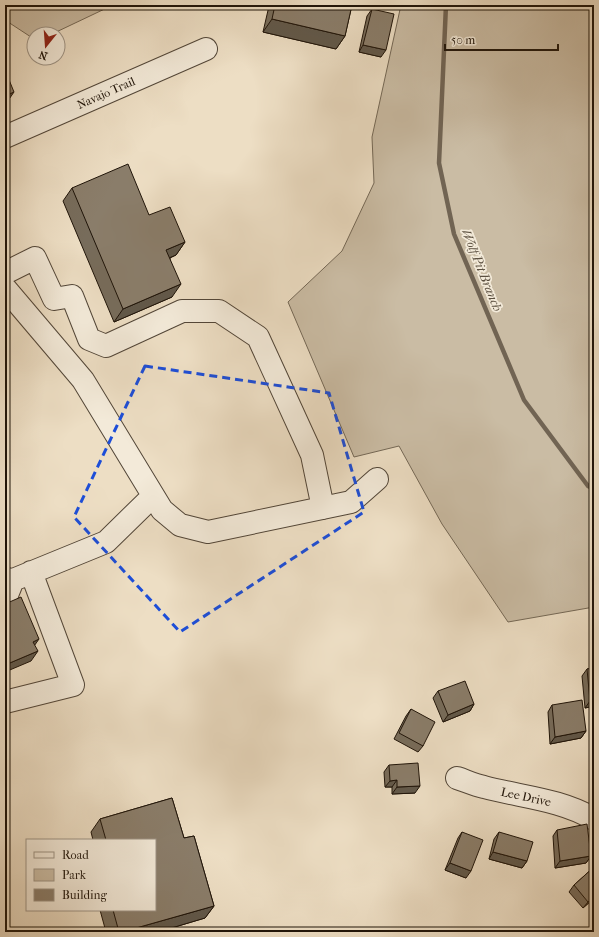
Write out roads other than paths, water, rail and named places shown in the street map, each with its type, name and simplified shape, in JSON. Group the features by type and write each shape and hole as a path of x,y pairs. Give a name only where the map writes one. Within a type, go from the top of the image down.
{"street":[{"name":"Navajo Trail","path":"5,137 206,49"},
{"path":"5,273 35,258 54,299 72,296 89,339 106,346 182,311 219,311 258,337 312,455 323,508"},
{"path":"5,288 83,380 162,510 180,525 208,532 351,502 377,479"},
{"path":"5,702 73,685 11,584 106,542 153,496"},
{"name":"Lee Drive","path":"457,778 481,787 545,799 579,810 594,819"}],"waterway":[{"name":"Wolf Pit Branch","path":"446,5 439,163 454,234 524,400 588,486 594,489"}]}
